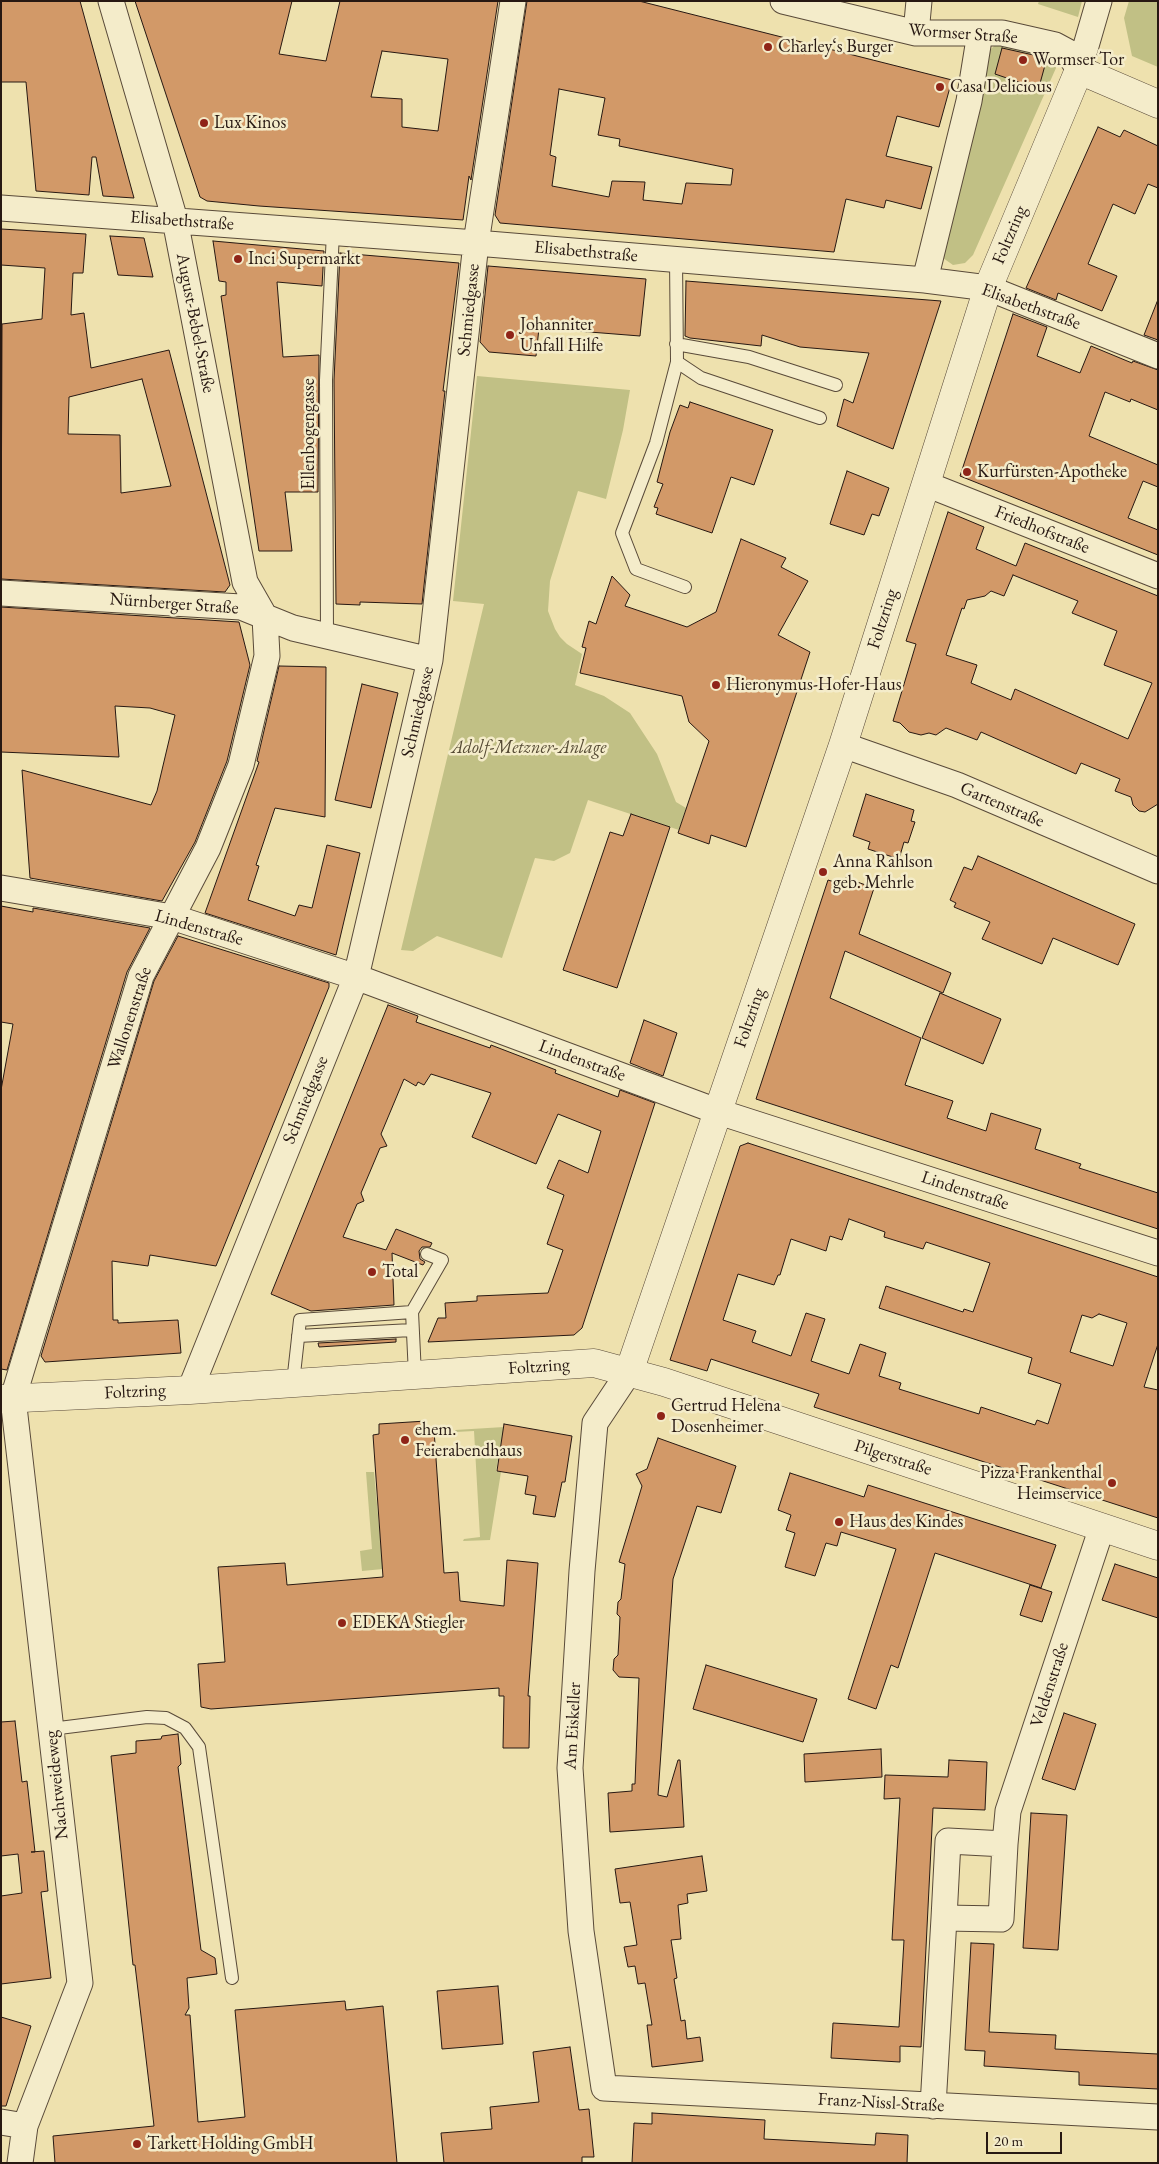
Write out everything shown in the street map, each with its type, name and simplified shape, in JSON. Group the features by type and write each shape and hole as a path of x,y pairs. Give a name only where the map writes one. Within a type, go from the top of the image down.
{"street":[{"name":"August-Bebel-Straße","path":"111,1 175,220 245,582 265,617"},
{"name":"Schmiedgasse","path":"190,1390 356,977 430,660 476,243 512,1"},
{"name":"Wormser Straße","path":"783,1 916,32 1002,33 1055,46 1068,52 1079,70"},
{"path":"916,32 919,1"},
{"path":"1099,1 1079,70 1158,104"},
{"path":"925,280 969,101 980,33"},
{"name":"Foltzring","path":"7,1398 190,1390 594,1363 629,1372 843,745 988,288 1079,70"},
{"name":"Elisabethstraße","path":"1,208 476,243 925,280 988,288 1158,356"},
{"name":"Friedhofstraße","path":"926,484 1158,576"},
{"name":"Nürnberger Straße","path":"1,593 241,606 293,628 430,660"},
{"name":"Wallonenstraße","path":"7,1398 141,976 208,848 240,765 267,656 265,617"},
{"name":"Gartenstraße","path":"843,745 957,786 1158,871"},
{"name":"Lindenstraße","path":"1,888 172,917 356,977 719,1112 1158,1253"},
{"name":"Pilgerstraße","path":"629,1372 1158,1546"},
{"name":"Am Eiskeller","path":"604,2088 581,1931 570,1768 582,1571 595,1423 629,1372"},
{"name":"Nachtweideweg","path":"7,1398 51,1729 80,1983 25,2126 20,2163"},
{"name":"Veldenstraße","path":"944,1918 1001,1919 1008,1811 1102,1527"},
{"path":"933,2106 948,1841 1006,1844"},
{"name":"Franz-Nissl-Straße","path":"604,2088 1158,2118"},
{"path":"1,2122 25,2126"}],"lane":[{"name":"Ellenbogengasse","path":"327,636 326,380 333,232"},
{"path":"676,260 677,362 656,443 622,533 636,569 685,587"},
{"path":"676,344 749,357 836,385"},
{"path":"677,362 701,378 820,418"},
{"path":"415,1375 412,1312 442,1260 427,1254"},
{"path":"293,1383 300,1320 412,1312"},
{"path":"298,1336 412,1330"},
{"path":"51,1729 147,1717 166,1718 185,1728 199,1747 232,1978"}],"green space":[{"path":"1039,1 1082,1 1078,17 1038,4"},
{"path":"1129,1 1158,1 1158,67 1132,56 1124,18"},
{"path":"998,42 1049,54 1054,59 1056,68 973,255 965,263 953,265 943,258 938,248 984,91 988,58 991,49"},
{"name":"Adolf-Metzner-Anlage","path":"477,376 630,390 623,430 606,499 578,491 550,581 548,611 560,637 582,654 575,685 604,696 630,713 657,754 676,802 686,808 679,830 588,800 570,853 554,861 535,858 502,958 437,936 413,951 401,950 484,604 453,601"},
{"path":"504,1427 496,1471 501,1472 490,1540 463,1541 464,1539 480,1537 474,1431 455,1432 455,1430"},
{"path":"366,1472 374,1472 383,1569 362,1571 360,1551 372,1549"}],"building":[{"path":"1,1 80,1 134,198 103,196 96,157 92,157 89,195 36,191 26,82 1,82"},
{"path":"135,1 292,1 279,54 326,61 340,1 498,1 471,180 469,176 463,220 259,206 207,201 200,197","holes":["382,51 448,59 438,131 402,127 402,99 371,97"]},
{"path":"527,1 639,1 952,80 939,127 897,116 886,156 932,167 921,209 886,200 884,208 846,199 834,252 500,223 495,215","holes":["559,89 605,98 598,135 620,139 619,146 733,169 731,185 686,183 682,204 643,200 645,182 612,181 609,197 552,186 556,157 550,155"]},
{"name":"Wormser Tor","path":"1002,48 1047,58 1039,87 1036,88 995,74"},
{"path":"1098,127 1120,137 1124,130 1158,146 1158,188 1148,184 1135,214 1113,204 1088,264 1117,276 1102,311 1058,293 1056,300 1026,288"},
{"path":"1,229 86,234 83,273 73,273 71,315 84,313 91,368 169,350 230,585 225,592 1,579 2,324 42,319 45,268 1,265","holes":["142,379 171,486 121,493 120,435 68,434 69,397"]},
{"path":"110,236 144,238 153,277 118,275"},
{"path":"213,241 324,251 322,286 277,282 283,357 319,355 318,492 285,492 292,551 259,551 221,296 226,295 226,282 219,281"},
{"path":"340,253 459,263 443,391 445,391 422,604 360,602 360,605 336,604 334,380"},
{"path":"488,266 646,279 640,336 539,328 536,356 489,352 480,342"},
{"path":"686,281 941,301 893,449 837,426 844,399 853,403 869,353 800,347 762,335 761,346 690,338 685,336"},
{"path":"1158,302 1158,340 1144,335"},
{"path":"1013,314 1047,327 1037,356 1080,373 1091,346 1132,363 1133,361 1158,370 1158,410 1131,399 1130,402 1105,392 1089,436 1158,465 1158,487 1143,481 1128,518 1158,530 1158,555 960,476"},
{"path":"690,402 773,430 754,485 731,477 712,533 656,514 658,508 654,507 663,484 657,482 670,432 680,405 688,408"},
{"path":"847,471 889,488 879,516 872,514 864,535 830,524"},
{"path":"948,512 984,527 976,549 1016,566 1025,543 1158,596 1158,804 1145,812 1139,811 1133,805 1131,797 1115,791 1120,779 1081,763 1076,774 981,732 977,740 946,728 936,735 929,733 921,735 909,732 900,723 893,721 916,644 906,641","holes":["1013,575 1078,601 1072,613 1117,631 1104,665 1152,683 1128,739 1015,689 1011,700 971,683 977,665 946,655 962,608 964,609 967,600 985,596 991,591 1004,596"]},
{"name":"Hieronymus-Hofer-Haus","path":"741,539 786,558 781,567 808,581 778,635 810,652 746,847 711,835 709,844 678,833 709,741 689,722 682,696 580,673 586,648 582,647 589,621 596,624 612,576 630,595 625,606 687,627 716,612"},
{"path":"1,607 239,622 250,665 227,761 195,842 162,901 30,878 22,770 151,805 157,791 175,715 150,708 115,706 119,757 1,752"},
{"path":"279,666 326,667 325,817 275,808 256,865 259,866 248,900 295,916 299,905 312,908 327,845 360,853 336,955 205,913 259,762 257,761"},
{"path":"362,684 398,693 371,808 335,800"},
{"path":"866,794 914,810 911,821 915,822 908,843 904,842 899,859 868,849 870,842 853,836"},
{"path":"631,814 670,827 617,988 563,970 610,832 623,836"},
{"path":"978,856 1135,924 1118,965 1053,938 1042,964 982,939 990,922 954,907 956,903 950,900 964,867 972,870"},
{"path":"846,878 874,888 859,934 951,973 943,993 845,951 830,998 921,1038 905,1085 953,1101 947,1118 986,1131 991,1113 1041,1129 1035,1149 1081,1164 1079,1168 1158,1193 1158,1229 756,1099 828,880 844,885"},
{"path":"1,906 33,912 33,908 150,928 127,972 7,1370 1,1369 1,1090 13,1024 1,1022"},
{"path":"178,936 329,983 329,987 216,1266 150,1255 148,1266 112,1261 113,1320 118,1320 118,1323 178,1320 181,1353 45,1362 41,1356 154,981"},
{"path":"940,993 1001,1019 983,1064 922,1038"},
{"path":"388,1005 418,1016 416,1022 490,1048 491,1045 556,1070 555,1073 618,1097 620,1090 655,1103 582,1328 574,1335 428,1342 438,1318 446,1318 445,1303 477,1301 477,1296 548,1293 563,1250 547,1244 564,1195 547,1188 559,1160 588,1173 601,1131 558,1114 536,1164 472,1137 491,1093 431,1074 424,1085 418,1082 416,1086 404,1079 381,1134 387,1146 380,1148 361,1193 364,1201 357,1204 343,1237 386,1250 396,1229 432,1243 430,1247 422,1247 419,1251 420,1259 425,1262 423,1265 392,1253 394,1305 311,1311 271,1294"},
{"path":"644,1020 677,1033 663,1076 630,1063"},
{"path":"748,1143 1158,1277 1158,1344 1144,1387 1158,1390 1158,1518 814,1407 819,1394 711,1359 707,1371 670,1360 740,1146","holes":["849,1219 885,1232 884,1237 923,1249 926,1242 990,1263 973,1312 964,1309 963,1312 886,1286 879,1308 1032,1358 1028,1373 1061,1384 1048,1424 1037,1420 1035,1425 981,1407 979,1414 899,1389 901,1383 879,1376 886,1353 860,1344 849,1374 811,1361 825,1319 806,1313 791,1356 752,1342 756,1331 723,1320 738,1274 774,1285 778,1275 780,1275 791,1239 826,1251 830,1236 842,1240","1099,1314 1127,1323 1113,1366 1070,1352 1082,1315 1092,1318"]},
{"path":"396,1339 396,1342 319,1347 318,1343"},
{"name":"EDEKA Stiegler","path":"426,1421 427,1431 434,1430 444,1573 458,1572 460,1601 504,1606 507,1560 538,1563 528,1696 530,1696 529,1748 503,1748 504,1696 499,1696 499,1688 211,1709 201,1707 198,1664 225,1662 218,1567 285,1563 287,1585 383,1577 373,1435 379,1434 379,1424"},
{"path":"504,1424 572,1436 565,1482 562,1482 555,1517 533,1514 536,1496 525,1494 528,1476 497,1471"},
{"path":"658,1438 736,1466 721,1513 697,1506 673,1579 658,1795 667,1797 678,1760 680,1760 684,1827 610,1832 608,1793 632,1791 632,1784 635,1784 639,1678 619,1677 613,1670 614,1659 618,1655 620,1617 617,1614 618,1602 621,1599 625,1564 619,1562 642,1486 636,1474 647,1469"},
{"path":"790,1473 864,1497 868,1485 1056,1545 1041,1588 935,1553 898,1668 891,1665 876,1709 848,1699 896,1549 841,1532 837,1546 826,1543 815,1576 785,1567 795,1533 786,1530 791,1515 778,1510"},
{"path":"1115,1564 1158,1578 1158,1618 1102,1600"},
{"path":"1030,1585 1052,1592 1042,1622 1020,1615"},
{"path":"706,1665 817,1699 803,1742 693,1709"},
{"path":"1064,1713 1096,1724 1075,1790 1042,1779"},
{"path":"15,1721 22,1782 27,1781 35,1852 44,1851 48,1891 41,1892 51,1978 1,1984 1,1896 22,1893 18,1854 1,1856 1,1722"},
{"path":"178,1734 181,1764 178,1767 201,1950 215,1958 217,1974 187,1978 189,2008 185,2015 190,2015 198,2122 245,2117 235,2010 345,2001 346,2010 383,2006 397,2163 55,2163 53,2136 154,2126 135,1965 133,1965 111,1756 136,1753 136,1741 161,1739 162,1736"},
{"path":"881,1749 882,1777 805,1782 804,1754"},
{"path":"949,1760 987,1762 985,1810 933,1808 921,2047 900,2046 900,2062 831,2058 833,2023 899,2027 904,1940 892,1940 900,1798 884,1799 885,1775 948,1777"},
{"path":"1031,1813 1067,1815 1058,1950 1023,1948"},
{"path":"702,1856 707,1891 687,1894 688,1903 678,1905 681,1939 671,1940 677,1978 674,1979 681,2021 685,2020 687,2039 700,2037 703,2061 652,2067 647,2025 652,2025 645,1983 638,1984 635,1966 628,1967 624,1947 637,1945 630,1902 620,1903 615,1869"},
{"path":"971,1943 994,1944 989,2032 1056,2035 1055,2049 1158,2054 1158,2089 1079,2085 1079,2072 984,2066 985,2051 965,2050"},
{"path":"498,1986 503,2044 442,2049 437,1991"},
{"path":"1,2017 31,2026 6,2106 1,2106"},
{"path":"570,2047 579,2110 589,2109 594,2157 582,2157 582,2163 444,2163 441,2133 492,2129 490,2107 539,2102 533,2052"},
{"path":"652,2113 765,2120 764,2139 875,2145 876,2133 908,2135 907,2163 632,2163 634,2123 652,2124"}],"place":[{"name":"Charley‘s Burger","path":"768,47"},
{"name":"Wormser Tor","path":"1023,60"},
{"name":"Casa Delicious","path":"940,87"},
{"name":"Lux Kinos","path":"204,123"},
{"name":"Inci Supermarkt","path":"238,259"},
{"name":"Johanniter Unfall Hilfe","path":"510,335"},
{"name":"Kurfürsten-Apotheke","path":"967,472"},
{"name":"Hieronymus-Hofer-Haus","path":"716,685"},
{"name":"Anna Rahlson geb. Mehrle","path":"823,872"},
{"name":"Total","path":"372,1272"},
{"name":"Gertrud Helena Dosenheimer","path":"661,1416"},
{"name":"ehem. Feierabendhaus","path":"405,1440"},
{"name":"Pizza Frankenthal Heimservice","path":"1112,1483"},
{"name":"Haus des Kindes","path":"839,1522"},
{"name":"EDEKA Stiegler","path":"342,1623"},
{"name":"Tarkett Holding GmbH","path":"137,2144"}]}
